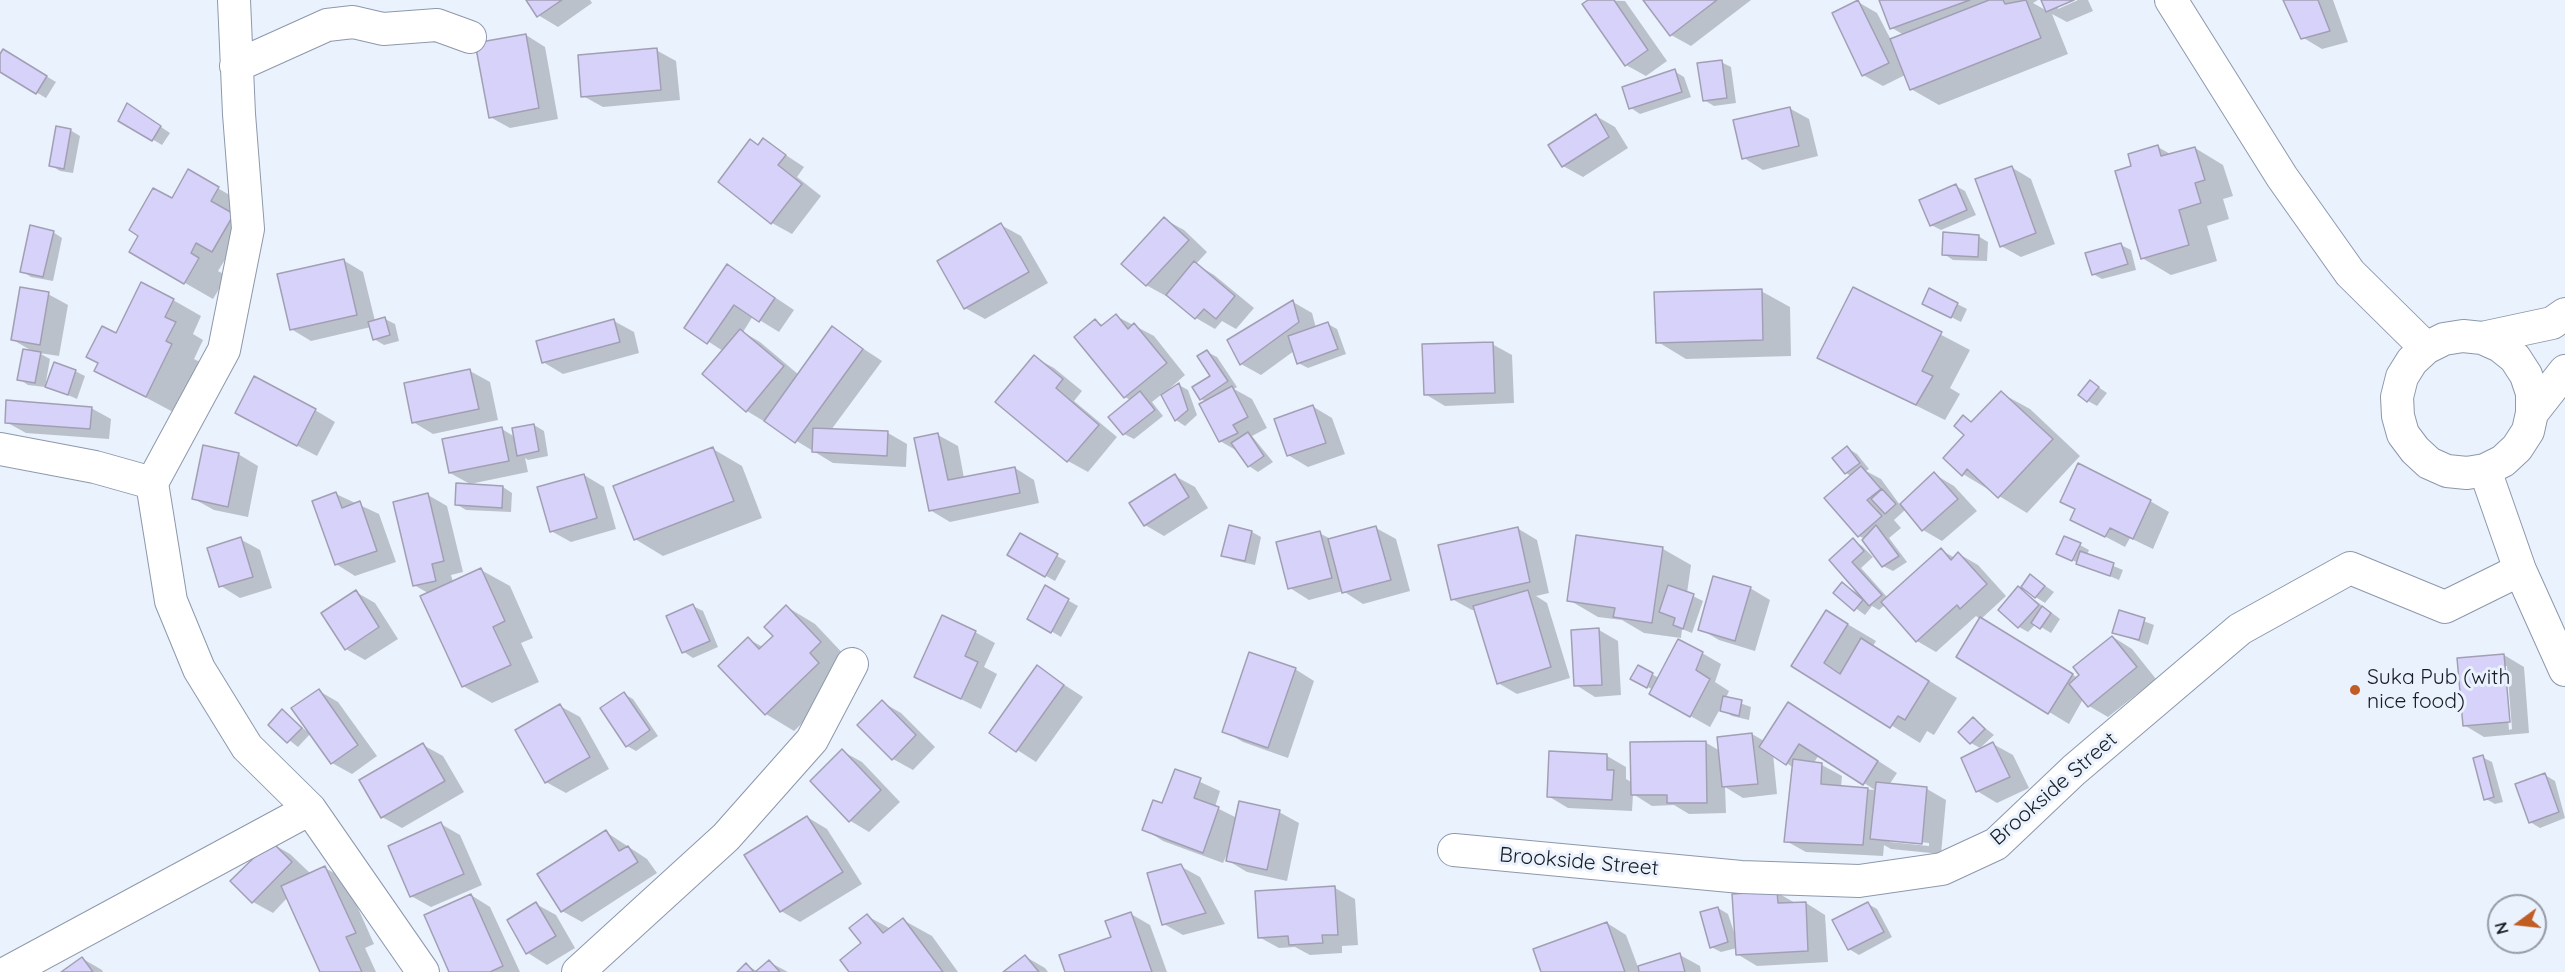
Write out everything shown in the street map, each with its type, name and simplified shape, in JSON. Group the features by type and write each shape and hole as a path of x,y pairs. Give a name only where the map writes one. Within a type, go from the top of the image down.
{"street":[{"path":"234,0 236,66 248,229 224,350 152,483 171,602 199,669 247,747 310,809 423,972"},
{"path":"2171,0 2282,177 2350,273 2426,348"},
{"path":"236,66 327,25 353,22 383,29 437,25 470,37"},
{"path":"2482,338 2552,323 2565,314"},
{"path":"2463,336 2482,338 2500,346 2515,358 2526,375 2532,393 2532,413 2528,431 2517,448 2503,461 2486,470 2457,472 2429,463 2403,434 2397,416 2397,397 2402,377 2412,361 2426,348 2444,339 2463,336"},
{"path":"2532,413 2565,371"},
{"path":"0,449 95,467 152,483"},
{"path":"2486,470 2520,570 2565,670"},
{"name":"Brookside Street","path":"1454,850 1741,878 1859,881 1942,869 1996,844 2074,770 2240,629 2350,568 2445,607 2520,570"},
{"path":"578,972 726,837 812,740 852,664"},
{"path":"8,972 310,809"}],"building":[{"path":"526,0 562,0 537,17"},
{"path":"1588,0 1614,0 1648,50 1625,66 1582,4"},
{"path":"1643,0 1717,0 1670,36"},
{"path":"1858,0 1889,63 1862,76 1832,13"},
{"path":"1879,0 1970,0 1890,29"},
{"path":"1989,0 2003,0 2005,4 2026,0 2041,38 1910,90 1890,39"},
{"path":"2041,0 2074,0 2046,12"},
{"path":"2283,0 2318,0 2330,31 2301,39"},
{"path":"526,34 539,108 489,118 475,43"},
{"path":"657,48 661,90 581,97 578,55"},
{"path":"3,49 47,76 36,94 0,72 0,54"},
{"path":"1722,60 1727,98 1703,101 1697,63"},
{"path":"1675,69 1682,92 1629,109 1622,87"},
{"path":"127,103 161,126 152,141 118,121"},
{"path":"1790,107 1799,146 1742,159 1733,120"},
{"path":"1596,114 1609,137 1562,167 1548,145"},
{"path":"56,126 71,129 64,169 49,166"},
{"path":"763,138 786,155 778,165 802,184 771,224 718,182 750,139 758,145"},
{"path":"2158,145 2161,156 2195,147 2205,180 2195,183 2201,203 2179,210 2189,245 2141,259 2115,171 2131,166 2128,154"},
{"path":"2012,166 2036,233 2000,247 1975,179"},
{"path":"188,169 219,187 211,201 234,214 212,252 196,243 191,253 199,258 184,284 129,252 138,236 129,230 153,188 172,198"},
{"path":"1956,184 1967,210 1930,226 1919,200"},
{"path":"1164,217 1189,240 1146,286 1121,264"},
{"path":"1001,223 1029,272 964,309 937,261"},
{"path":"30,225 54,231 43,277 20,272"},
{"path":"1943,232 1979,235 1978,257 1942,255"},
{"path":"2121,243 2128,264 2092,275 2085,253"},
{"path":"344,259 357,315 290,330 277,274"},
{"path":"1194,261 1235,296 1216,319 1204,309 1195,319 1166,295"},
{"path":"727,264 775,298 759,322 734,305 707,344 684,328"},
{"path":"141,282 174,299 165,317 176,322 166,341 172,344 146,397 94,371 98,363 86,357 102,326 116,333"},
{"path":"20,287 49,292 40,345 11,340"},
{"path":"1853,287 1942,332 1922,371 1933,376 1916,405 1817,358"},
{"path":"1929,288 1958,303 1951,318 1922,304"},
{"path":"1762,289 1763,340 1656,343 1654,292"},
{"path":"1293,300 1299,322 1240,365 1227,340"},
{"path":"1116,314 1128,329 1134,323 1167,363 1124,398 1074,337 1095,319 1101,326"},
{"path":"385,317 390,335 373,340 368,322"},
{"path":"614,319 620,342 542,363 536,341"},
{"path":"1328,322 1338,349 1297,364 1288,336"},
{"path":"832,326 863,349 795,443 764,421"},
{"path":"740,329 784,366 746,412 702,374"},
{"path":"1493,342 1495,393 1424,395 1422,344"},
{"path":"23,349 41,352 35,383 17,380"},
{"path":"1207,350 1228,381 1200,400 1192,387 1210,376 1197,356"},
{"path":"1034,355 1063,379 1056,388 1099,425 1067,462 995,402"},
{"path":"54,362 76,370 68,395 45,387"},
{"path":"470,369 479,409 412,423 404,383"},
{"path":"254,376 316,409 297,446 235,413"},
{"path":"2090,380 2099,387 2087,402 2078,395"},
{"path":"1179,383 1188,410 1175,421 1161,395"},
{"path":"1232,386 1248,417 1233,425 1238,433 1219,442 1199,404"},
{"path":"1140,391 1155,410 1123,435 1108,417"},
{"path":"2001,391 2053,439 1998,498 1967,469 1962,476 1943,458 1964,435 1954,426 1963,415 1971,422"},
{"path":"6,400 92,407 90,429 5,423"},
{"path":"1313,405 1326,443 1287,456 1274,419"},
{"path":"534,424 539,451 517,456 512,428"},
{"path":"502,427 509,461 449,473 442,439"},
{"path":"813,428 888,431 887,456 812,452"},
{"path":"1248,432 1264,456 1248,467 1231,443"},
{"path":"938,433 948,480 1015,467 1020,493 929,511 914,438"},
{"path":"203,445 239,453 228,507 192,499"},
{"path":"1847,446 1860,463 1845,474 1832,458"},
{"path":"713,447 734,501 634,540 613,486"},
{"path":"2078,463 2151,500 2133,539 2110,528 2105,537 2070,520 2075,509 2060,502"},
{"path":"1861,466 1881,489 1867,500 1882,516 1858,537 1824,498"},
{"path":"1934,472 1958,499 1922,531 1900,504"},
{"path":"584,474 597,518 550,532 537,487"},
{"path":"1175,474 1189,497 1144,526 1129,503"},
{"path":"456,483 503,486 502,508 455,505"},
{"path":"1882,489 1896,504 1885,514 1871,499"},
{"path":"336,492 342,508 360,501 377,551 335,565 312,501"},
{"path":"428,493 444,561 432,564 436,581 413,586 393,502"},
{"path":"1229,525 1252,531 1245,561 1221,556"},
{"path":"1876,525 1899,556 1882,567 1862,540"},
{"path":"1376,526 1391,580 1342,593 1328,539"},
{"path":"1518,527 1530,582 1451,600 1438,545"},
{"path":"1320,531 1332,578 1288,589 1276,542"},
{"path":"1020,533 1058,554 1045,577 1007,555"},
{"path":"1576,535 1663,547 1652,623 1613,617 1615,608 1567,601"},
{"path":"2064,536 2081,543 2072,561 2056,554"},
{"path":"241,537 253,577 219,587 207,548"},
{"path":"1853,538 1864,551 1852,562 1882,595 1869,606 1829,560"},
{"path":"1941,548 1951,560 1958,552 1987,584 1960,609 1957,605 1916,642 1881,602"},
{"path":"2080,551 2114,563 2110,576 2076,564"},
{"path":"481,568 505,621 493,627 511,665 462,687 420,596"},
{"path":"2030,574 2045,586 2035,598 2021,587"},
{"path":"1713,576 1751,587 1735,641 1698,630"},
{"path":"1842,582 1863,600 1854,611 1833,593"},
{"path":"1045,585 1069,599 1051,633 1027,619"},
{"path":"1668,585 1694,594 1683,629 1673,625 1675,618 1659,612"},
{"path":"2018,586 2039,605 2018,628 1998,610"},
{"path":"356,590 379,627 345,650 321,613"},
{"path":"1528,590 1551,667 1497,684 1473,606"},
{"path":"693,604 710,641 682,653 666,616"},
{"path":"786,605 821,642 810,653 819,663 765,715 718,666 748,637 759,649 773,636 764,627"},
{"path":"2042,606 2051,613 2040,629 2031,623"},
{"path":"1826,610 1848,624 1824,663 1840,674 1861,638 1929,681 1905,720 1898,716 1890,728 1791,666"},
{"path":"2119,610 2145,618 2139,640 2112,633"},
{"path":"942,615 976,631 965,656 978,662 961,699 914,677"},
{"path":"1980,617 2073,674 2048,714 1956,657"},
{"path":"1599,628 1602,685 1574,686 1571,630"},
{"path":"2112,636 2137,667 2088,707 2069,684 2079,675 2073,667"},
{"path":"1678,639 1703,652 1696,670 1710,679 1690,717 1649,694"},
{"path":"1249,652 1296,668 1268,748 1222,732"},
{"path":"2504,654 2510,722 2463,726 2457,658"},
{"path":"1037,665 1064,685 1016,752 989,733"},
{"path":"1638,665 1653,673 1647,688 1630,679"},
{"path":"319,689 358,745 331,764 291,708"},
{"path":"624,692 650,730 626,747 600,708"},
{"path":"1723,696 1742,700 1739,716 1720,711"},
{"path":"882,700 916,735 892,760 857,725"},
{"path":"1788,702 1878,761 1863,785 1799,744 1786,765 1759,747"},
{"path":"560,704 590,757 545,783 515,730"},
{"path":"282,709 302,728 287,743 268,725"},
{"path":"1973,717 1985,729 1970,744 1958,732"},
{"path":"1752,733 1758,784 1722,787 1717,737"},
{"path":"1706,741 1707,803 1667,803 1667,795 1631,795 1630,742"},
{"path":"1993,742 2010,777 1976,792 1961,758"},
{"path":"423,743 445,781 381,818 359,780"},
{"path":"842,749 881,790 849,822 810,781"},
{"path":"1549,751 1607,754 1607,770 1614,770 1612,800 1547,797"},
{"path":"2483,755 2494,797 2484,800 2473,758"},
{"path":"1793,759 1822,763 1821,784 1868,788 1863,845 1784,842"},
{"path":"1175,769 1201,778 1194,798 1219,807 1203,853 1142,830 1153,800 1162,803"},
{"path":"2545,773 2559,812 2529,823 2515,784"},
{"path":"1876,782 1927,787 1922,844 1870,839"},
{"path":"1239,801 1280,810 1267,870 1226,861"},
{"path":"807,816 843,872 780,912 744,855"},
{"path":"441,822 464,874 410,897 388,846"},
{"path":"606,830 619,851 628,846 638,862 561,912 537,874"},
{"path":"271,841 292,862 252,903 230,881"},
{"path":"1181,864 1206,913 1162,925 1147,873"},
{"path":"325,866 356,933 346,937 362,972 320,972 281,886"},
{"path":"1335,886 1338,935 1322,935 1323,943 1289,945 1288,936 1258,938 1255,891"},
{"path":"1777,891 1778,903 1806,902 1808,951 1736,955 1732,894"},
{"path":"471,894 503,966 490,972 449,972 424,915"},
{"path":"536,902 556,936 526,954 507,920"},
{"path":"1868,902 1884,932 1848,950 1832,920"},
{"path":"1718,907 1728,942 1710,948 1700,912"},
{"path":"1131,912 1152,972 1065,972 1059,955 1111,937 1105,921"},
{"path":"867,914 883,933 903,918 943,972 849,972 840,960 861,943 849,928"},
{"path":"1607,922 1625,972 1541,972 1533,949"},
{"path":"1680,953 1685,972 1639,972 1638,966"},
{"path":"1025,955 1039,972 1003,972"},
{"path":"82,957 93,972 61,972"},
{"path":"769,960 780,972 755,972"},
{"path":"746,963 754,972 737,972"}],"place":[{"name":"Suka Pub (with nice food)","path":"2355,690"}]}
